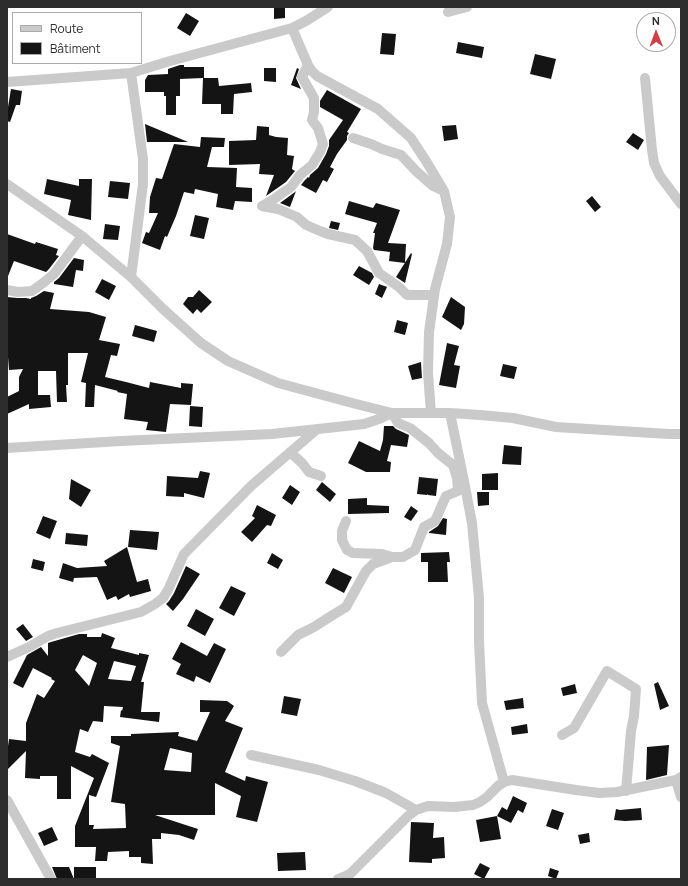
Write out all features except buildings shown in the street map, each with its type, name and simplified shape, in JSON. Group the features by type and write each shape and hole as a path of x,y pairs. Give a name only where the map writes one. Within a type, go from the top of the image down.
{"street":[{"path":"7,82 131,73 292,28 328,7"},
{"path":"448,12 467,7"},
{"path":"292,28 311,70 317,76 378,109 411,138 444,191 450,217 448,244 434,295 429,332 428,372 431,413"},
{"path":"308,65 302,77 314,98 314,112 312,120 318,128 323,144 312,165 300,175 291,187 262,206 278,209 297,217 306,225 328,234 355,240 367,251 379,273 399,287 407,295 434,295"},
{"path":"131,73 143,159 143,184 131,277"},
{"path":"645,78 654,163 660,176 681,204"},
{"path":"353,138 401,155 433,186 444,191"},
{"path":"7,184 82,236 131,277 162,309 201,343 228,361 278,383 392,413 450,413 512,418 556,427 681,434"},
{"path":"7,290 18,292 32,291 44,283 54,274 82,236"},
{"path":"7,448 272,434 316,430 364,424 392,413"},
{"path":"346,522 342,531 342,540 347,550 353,553 382,554 392,557 403,557 415,550 424,527 435,521 446,496 458,491 457,478 453,465 410,428 398,423 392,413"},
{"path":"450,413 472,524 480,598 479,641 482,703 504,782"},
{"path":"7,657 57,632 113,620 141,612 155,604 163,598 168,590 184,554 251,486 316,430"},
{"path":"290,452 309,472 321,476"},
{"path":"281,652 298,635 346,607 366,571 373,564 392,557"},
{"path":"562,735 574,728 607,671 636,689 626,791"},
{"path":"251,755 319,770 355,781 386,793 416,810"},
{"path":"338,879 350,874 408,816 416,810 428,806 454,807 473,805 487,797 504,782 512,780 599,793 626,791 678,778 681,797"},
{"path":"7,800 51,879"}]}
